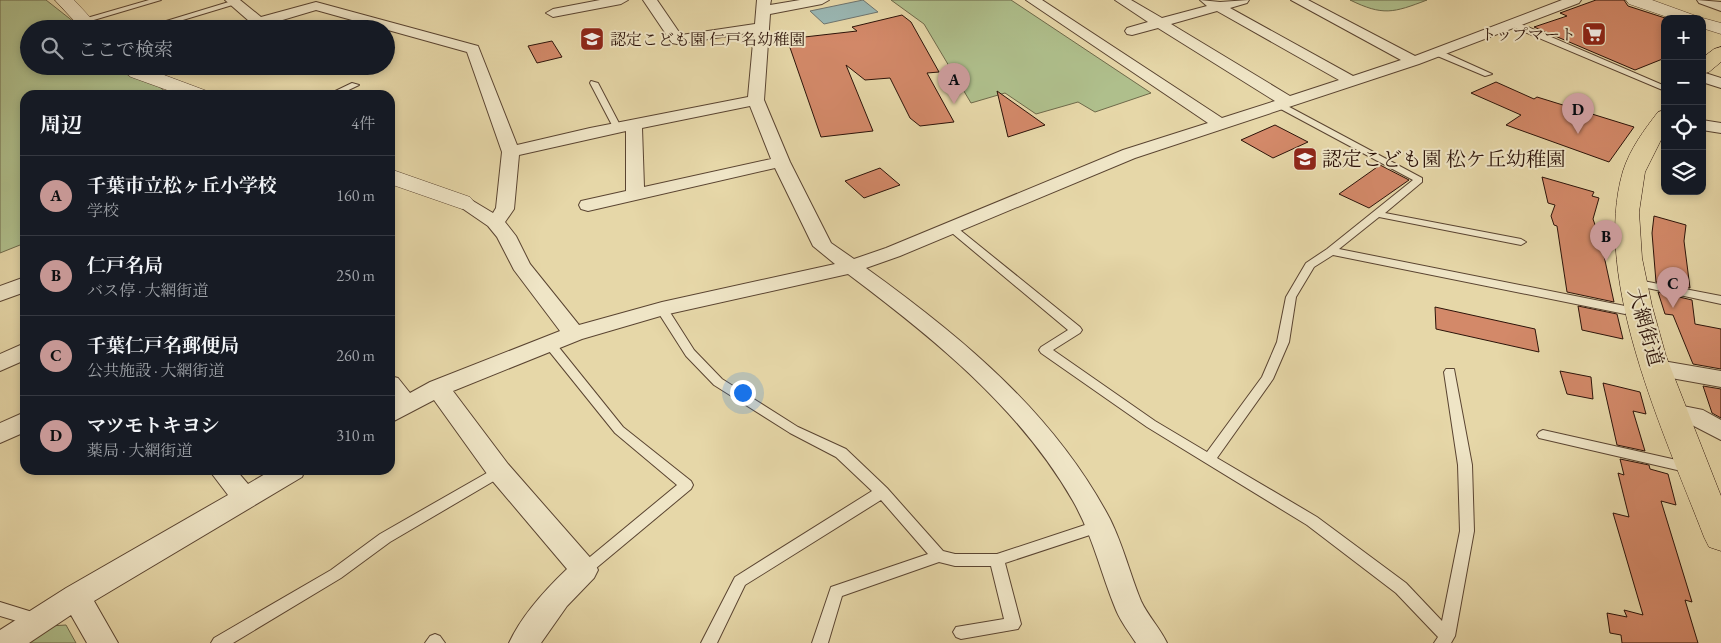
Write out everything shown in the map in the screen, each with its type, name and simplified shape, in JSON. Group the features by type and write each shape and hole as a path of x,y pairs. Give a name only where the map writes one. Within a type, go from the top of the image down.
{"main road":[{"path":"1706,65 1721,53"},
{"name":"大網街道","path":"1661,122 1645,146 1634,172 1628,202 1628,229 1633,282 1657,368 1721,537"}],"street":[{"path":"64,0 84,20"},
{"path":"553,13 621,0"},
{"path":"650,0 677,40 762,13 822,0"},
{"path":"1034,0 1220,124"},
{"path":"1122,0 1284,103"},
{"path":"1132,31 1212,3 1242,0"},
{"path":"1298,0 1414,61"},
{"path":"398,409 438,388 574,334 662,309 850,267 951,228 1129,154 1438,53 1574,0"},
{"path":"1635,0 1679,15"},
{"path":"1704,0 1721,7"},
{"path":"234,2 256,20"},
{"path":"1212,3 1351,81"},
{"path":"261,20 316,6 368,20"},
{"path":"762,13 756,100 781,162 823,246 924,320 1004,392 1054,451 1082,493 1100,526 1130,609 1152,643"},
{"path":"1706,23 1721,29"},
{"path":"395,27 473,48 511,152 505,210 495,222"},
{"path":"144,75 186,90"},
{"path":"1706,78 1721,83"},
{"path":"511,152 626,126 756,100"},
{"path":"626,126 635,194"},
{"path":"1706,126 1721,128"},
{"path":"588,205 781,162"},
{"path":"395,179 462,202 495,222 506,236 521,266 574,334"},
{"path":"0,294 20,286"},
{"path":"0,363 20,353"},
{"path":"1657,368 1721,379"},
{"path":"438,388 499,472 584,570 557,597 524,643"},
{"path":"1673,413 1695,416 1721,431"},
{"path":"0,434 20,424"},
{"path":"225,475 245,498"},
{"path":"4,643 39,620 284,475"},
{"path":"76,598 103,643"}],"lane":[{"path":"100,20 157,0"},
{"path":"174,20 234,2"},
{"path":"1511,23 1661,86"},
{"path":"1438,53 1488,74"},
{"path":"594,83 626,126"},
{"path":"343,90 355,85"},
{"path":"1209,460 1267,379 1284,342 1291,297 1310,265 1331,251 1419,180 1284,103"},
{"path":"1377,214 1521,242"},
{"path":"951,228 1076,330 1045,350 1151,424 1312,520 1401,588 1444,639"},
{"path":"1331,251 1625,310"},
{"path":"1633,282 1721,300"},
{"path":"662,309 690,353 718,382 794,430 842,453 882,492 940,556 955,560 997,560 1100,526"},
{"path":"549,343 619,430 686,485 584,570"},
{"path":"1444,639 1467,531 1465,465 1450,372"},
{"path":"1543,435 1695,469"},
{"path":"219,643 336,574 385,538 499,472"},
{"path":"709,643 740,581 882,492"},
{"path":"820,643 836,592 940,556"},
{"path":"961,632 1013,624 997,560"},
{"path":"0,610 39,620"},
{"path":"433,643 435,641 437,643"}],"green space":[{"path":"0,0 46,0 72,20 20,20 20,75 144,75 163,90 20,90 20,245 0,253"},
{"path":"891,0 1011,0 1151,93 1095,112 1078,102 1036,114 1005,93 971,103 924,24"},
{"path":"1350,0 1427,0 1405,8 1388,11 1371,9"},
{"path":"66,625 76,643 19,643 49,626"}],"water":[{"path":"863,0 878,12 824,24 810,11"}],"building":[{"path":"1596,0 1624,0 1628,6 1661,17 1661,60 1635,70 1534,27 1567,16 1560,13"},
{"path":"902,15 911,22 939,72 927,73 954,122 920,126 910,118 890,78 865,80 846,65 873,131 821,137 787,39 857,31 852,27"},
{"path":"552,41 562,57 537,63 528,46"},
{"path":"1496,82 1534,99 1537,97 1634,127 1609,162 1506,125 1521,115 1471,93"},
{"path":"997,91 1045,125 1008,137"},
{"path":"1275,125 1308,142 1273,158 1241,140"},
{"path":"1380,165 1409,180 1369,208 1339,194"},
{"path":"880,168 900,185 864,198 845,181"},
{"path":"1542,177 1594,192 1592,196 1599,198 1593,219 1601,242 1614,302 1567,292 1557,226 1554,225 1551,216 1555,205 1548,203"},
{"path":"1654,216 1686,225 1684,241 1690,288 1656,282 1652,233"},
{"path":"1658,292 1692,300 1695,324 1721,329 1721,369 1693,364 1673,315 1665,314"},
{"path":"1578,306 1617,314 1623,339 1582,330"},
{"path":"1435,307 1535,329 1539,352 1436,329"},
{"path":"1560,371 1591,377 1593,399 1567,394"},
{"path":"1603,383 1640,392 1646,414 1633,411 1645,451 1617,445"},
{"path":"1703,386 1721,389 1721,418 1712,413"},
{"path":"1620,459 1649,465 1650,469 1668,474 1676,505 1661,501 1692,602 1685,600 1698,643 1622,643 1621,635 1610,633 1607,613 1627,617 1624,610 1643,615 1613,513 1629,517 1618,473 1624,475"}],"place":[{"name":"トップマート","path":"1594,34"},
{"name":"認定こども園 仁戸名幼稚園","path":"592,39"},
{"name":"千葉市立松ヶ丘小学校","path":"954,104"},
{"name":"マツモトキヨシ","path":"1578,134"},
{"name":"認定こども園 松ケ丘幼稚園","path":"1305,159"},
{"name":"仁戸名局","path":"1606,261"},
{"name":"千葉仁戸名郵便局","path":"1673,308"}]}
